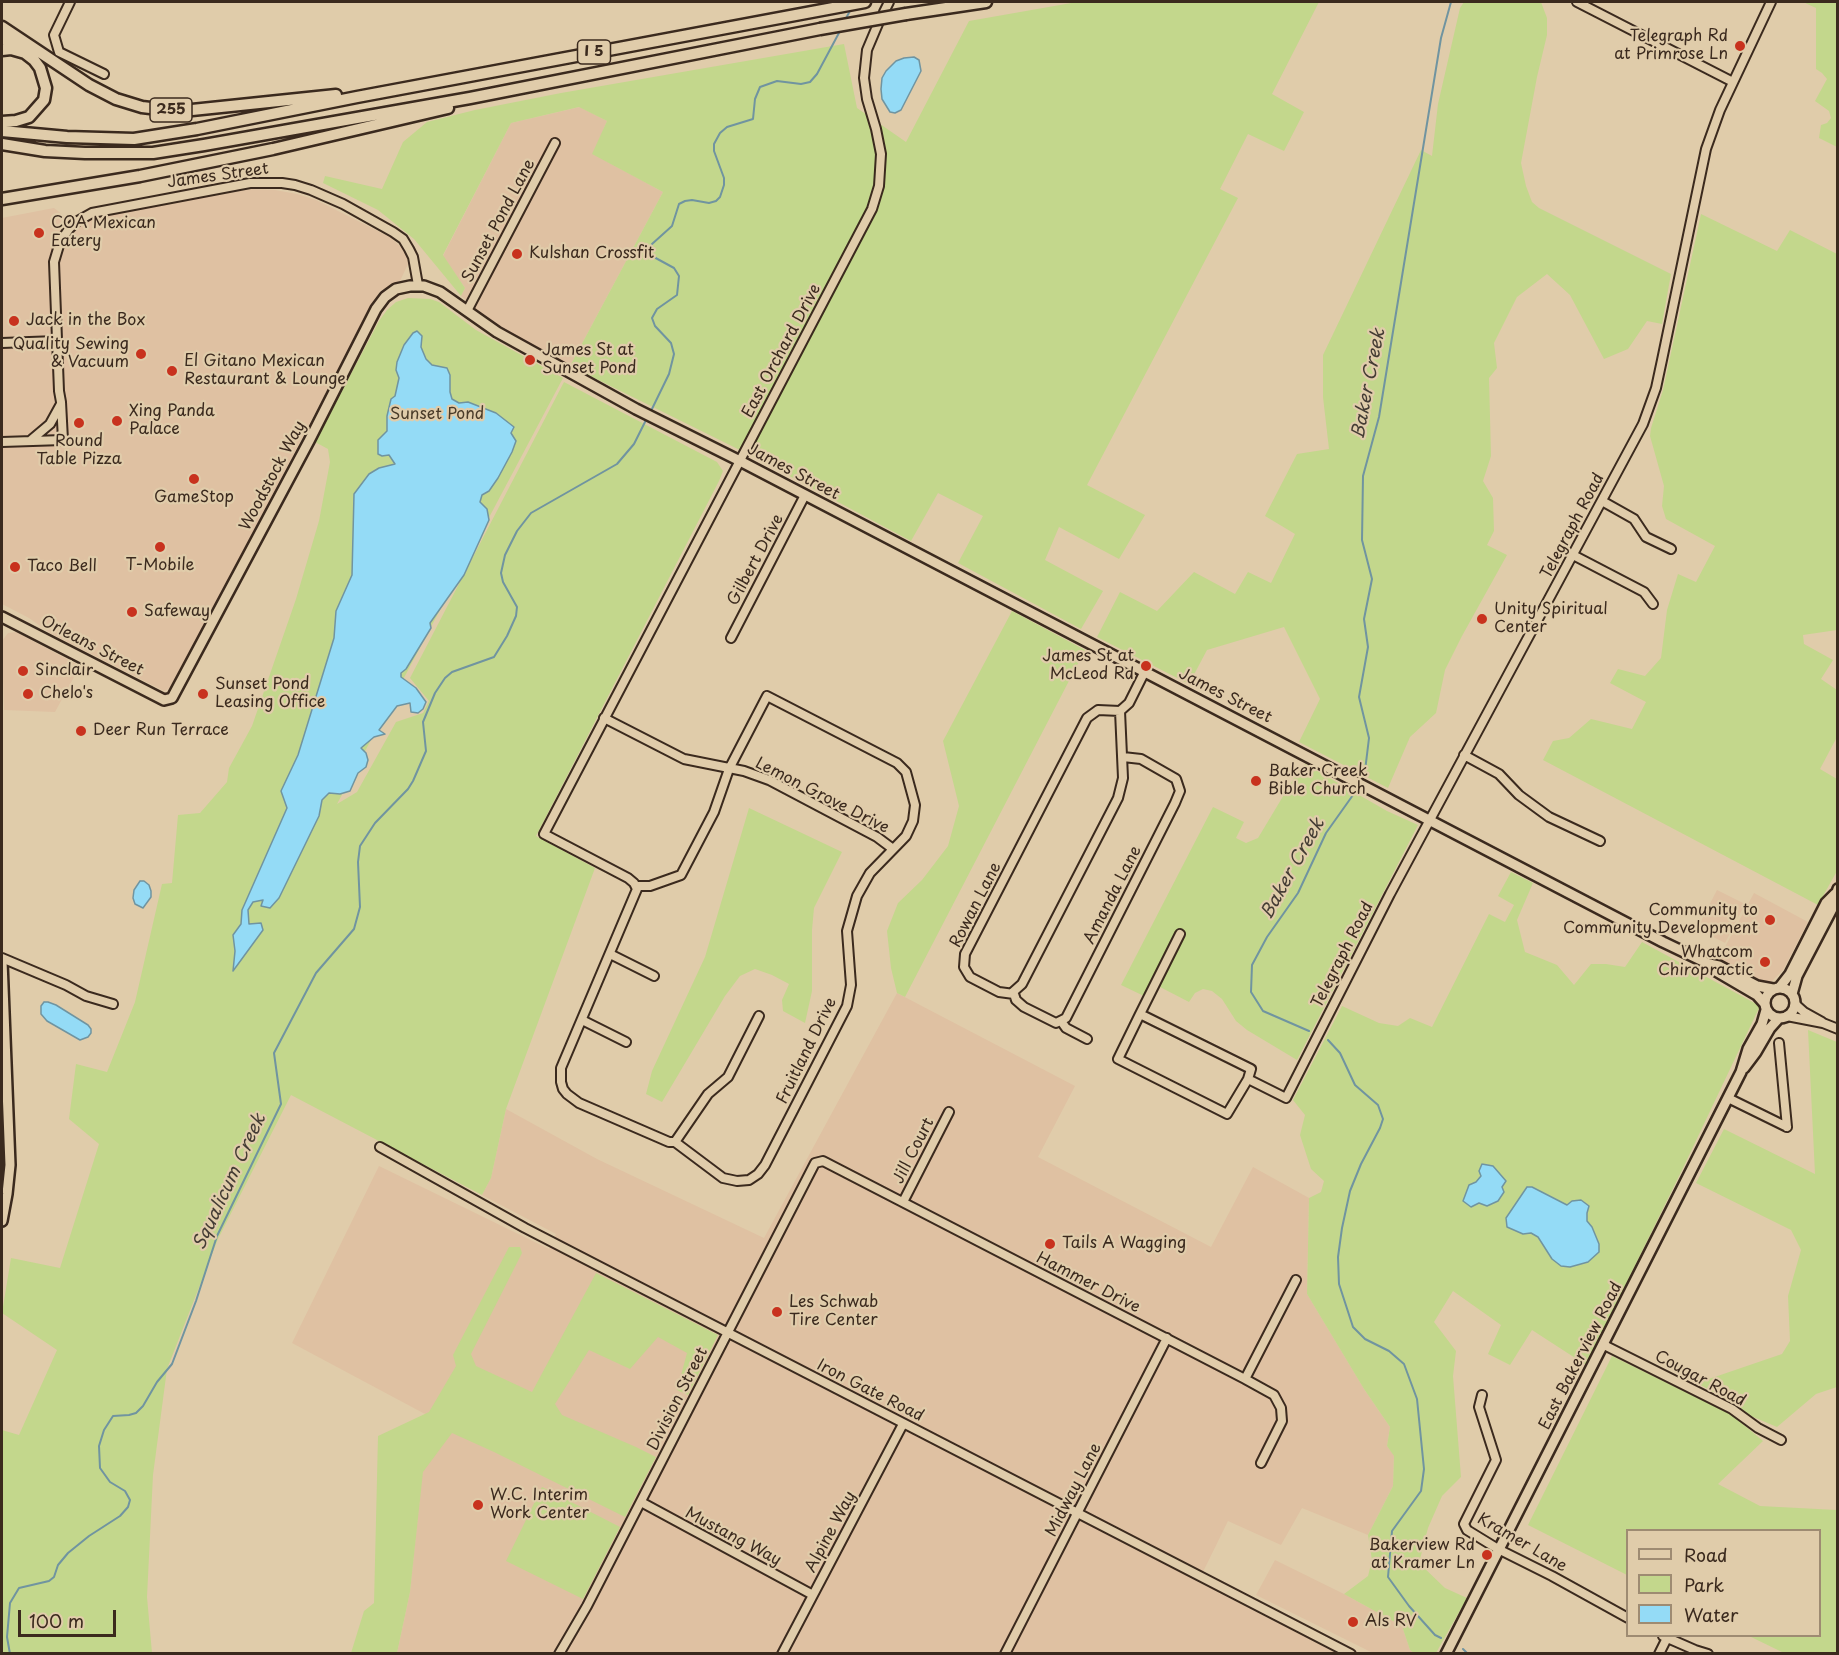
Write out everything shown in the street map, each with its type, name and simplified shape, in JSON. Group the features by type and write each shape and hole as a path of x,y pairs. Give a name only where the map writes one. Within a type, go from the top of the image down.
{"highway":[{"name":"I 5","path":"2,131 67,137 134,139 865,2"},
{"name":"I 5","path":"2,144 45,151 153,153 470,98 906,14 986,2"},
{"name":"255","path":"2,27 89,85 116,99 142,107 192,110 342,94 357,97"},
{"path":"2,38 25,53 40,68 46,88 44,100 29,117 2,122"},
{"path":"2,50 11,49 25,53"},
{"path":"2,199 141,176 273,149 449,108 470,98"}],"main road":[{"name":"James Street","path":"418,285 436,290 497,332 636,409 1709,964 1719,966 1759,987 1776,989"},
{"name":"Woodstock Way","path":"169,700 174,696 304,451 376,309 385,297 396,289 418,285"},
{"name":"Orleans Street","path":"2,617 164,700 169,700"},
{"path":"1836,892 1832,909 1797,976 1792,1011 1783,1017 1771,1015 1766,1007 1767,994 1776,989 1790,974 1826,903 1836,892"},
{"path":"2,960 10,1165 2,1221"},
{"name":"James Street","path":"1709,964 1716,971 1757,995 1766,1007"},
{"path":"1776,989 1786,989 1793,999"},
{"name":"East Bakerview Road","path":"1446,1653 1741,1072 1748,1048 1762,1024 1766,1007"},
{"name":"East Bakerview Road","path":"1741,1072 1770,1028 1783,1017"}],"street":[{"path":"70,2 54,35 59,52 104,74"},
{"path":"884,12 889,2"},
{"path":"1577,2 1733,82"},
{"name":"Telegraph Road","path":"1248,1079 1286,1098 1390,894 1643,424 1656,388 1706,149 1720,110 1771,2"},
{"name":"East Orchard Drive","path":"636,886 628,878 544,834 872,209 880,176 881,154 864,78 867,50 878,24"},
{"name":"Sunset Pond Lane","path":"467,311 555,143"},
{"name":"James Street","path":"30,441 63,440 54,262 60,242 69,229 76,222 99,210 234,185 267,182 288,184 311,190 343,204 393,232 402,239 413,257 418,285"},
{"path":"2,343 57,341"},
{"path":"2,442 30,441 50,424 61,402"},
{"name":"Gilbert Drive","path":"731,638 805,495"},
{"path":"1602,501 1634,519 1646,537 1671,549"},
{"path":"1573,555 1644,592 1653,604"},
{"path":"1087,1039 1066,1028 1061,1021 1056,1023 1024,1007 1016,1000 1013,992 1022,984 1118,798 1123,778 1120,711 1128,703 1145,672"},
{"name":"Fruitland Drive","path":"767,696 897,763 906,772 915,806 913,821 906,836 894,849 870,873 857,896 847,931 851,985 847,1006 765,1165 758,1174 749,1180 723,1178 675,1142 669,1142 579,1103 567,1094 561,1082 561,1068 636,892 636,886 650,886 681,874 714,812 729,769 767,696"},
{"name":"Rowan Lane","path":"1014,994 999,992 970,977 964,967 965,954 1087,718 1098,710 1120,711"},
{"name":"Lemon Grove Drive","path":"604,718 684,759 744,771 769,780 877,837 894,849"},
{"path":"1464,755 1499,774 1526,800 1549,817 1600,841"},
{"name":"Amanda Lane","path":"1061,1021 1066,1018 1180,791 1176,779 1141,759 1123,757"},
{"path":"1140,1014 1251,1070 1227,1114 1118,1059 1140,1014 1180,934"},
{"path":"610,954 654,976"},
{"path":"2,960 66,985 86,996 113,1004"},
{"path":"1793,999 1804,1012 1823,1023"},
{"path":"675,1142 708,1094 728,1077 759,1016"},
{"path":"1783,1017 1823,1023 1838,1029"},
{"path":"582,1020 626,1042"},
{"path":"1728,1098 1787,1127 1779,1042"},
{"name":"Jill Court","path":"903,1202 949,1112"},
{"name":"Iron Gate Road","path":"380,1148 527,1229 1351,1653"},
{"name":"Hammer Drive","path":"823,1161 1274,1395 1281,1408 1282,1421 1261,1463"},
{"name":"Division Street","path":"558,1653 581,1618 815,1163 823,1161"},
{"path":"1245,1379 1296,1280"},
{"name":"Midway Lane","path":"1005,1653 1167,1338"},
{"name":"Cougar Road","path":"1604,1345 1732,1410 1781,1440"},
{"name":"Kramer Lane","path":"1482,1395 1479,1407 1496,1460 1464,1524 1467,1530 1498,1549 1626,1617"},
{"name":"Alpine Way","path":"782,1653 903,1424"},
{"name":"Mustang Way","path":"641,1502 813,1595"},
{"path":"1659,1653 1666,1637"},
{"path":"1668,1637 1695,1650 1708,1653"}],"shaded area":[{"path":"580,107 607,121 593,154 663,192 570,366 508,332 461,296 465,288 443,256 511,123"},
{"path":"251,189 275,190 316,200 390,237 403,249 408,264 400,281 380,291 374,300 172,687 164,691 50,633 29,618 2,604 2,218 54,208 71,221"},
{"path":"16,632 80,666 55,712 4,710 2,641 8,633"},
{"path":"1717,890 1745,904 1725,943 1697,929"},
{"path":"1754,893 1808,922 1783,970 1771,982 1760,982 1718,960"},
{"path":"897,993 1075,1086 1038,1157 1211,1247 1253,1167 1309,1198 1307,1294 1364,1389 1390,1427 1387,1446 1394,1455 1393,1486 1368,1535 1302,1508 1281,1545 1228,1521 1198,1582 1336,1653 397,1653 410,1592 426,1438 425,1414 292,1343 379,1166 549,1249 556,1234 482,1195 491,1178 506,1109 597,1159 764,1238"},
{"path":"1275,1560 1402,1626 1410,1650 1414,1653 1373,1653 1256,1595"}],"green space":[{"path":"1077,2 1319,2 1272,94 1304,112 1284,151 1248,134 1220,189 1238,198 1087,485 1145,515 1119,559 1059,527 1045,560 1103,591 1081,629 958,563 983,516 938,493 911,541 752,456 570,366 663,192 592,154 607,121 579,107 511,123 443,255 465,288 461,296 414,239 378,210 323,183 325,176 382,189 403,142 427,122 561,93 844,44 857,108 906,142 969,21"},
{"path":"1464,2 1541,2 1547,18 1547,35 1521,163 1532,202 1539,208 1671,274 1662,324 1647,321 1628,349 1604,359 1570,295 1547,274 1517,297 1494,343 1497,368 1489,378 1491,456 1483,481 1493,498 1494,531 1487,545 1507,555 1445,670 1436,713 1410,737 1388,788 1299,742 1320,699 1284,627 1207,650 1189,684 1097,637 1120,592 1157,611 1194,572 1235,594 1248,572 1271,583 1295,534 1265,516 1297,454 1329,449 1323,397 1323,355 1421,150 1432,156 1438,104 1460,8"},
{"path":"1803,2 1837,2 1837,147 1819,138 1821,125 1827,123 1831,118 1829,111 1815,101 1827,79 1816,69 1816,8"},
{"path":"1701,214 1777,251 1790,230 1837,254 1837,630 1803,635 1804,644 1833,660 1821,679 1837,690 1837,737 1820,769 1837,779 1837,871 1818,905 1543,760 1553,741 1569,738 1591,719 1632,729 1646,702 1610,683 1618,669 1645,676 1661,658 1667,610 1678,574 1696,582 1715,546 1666,519 1662,506 1664,486 1650,436 1663,390"},
{"path":"408,298 430,299 439,302 476,330 563,378 337,804 357,792 396,722 423,713 429,701 410,678 564,382 717,462 723,471 536,836 595,868 506,1109 491,1178 482,1195 291,1095 218,1239 167,1369 153,1475 147,1597 152,1653 2,1653 2,1430 19,1435 57,1350 2,1313 11,1258 60,1268 99,1144 69,1119 76,1064 107,1072 135,1002 162,884 172,883 178,815 200,813 227,782 229,768 252,726 296,599 319,521 330,462 328,449 315,442 379,321 396,302"},
{"path":"1012,611 1085,650 905,997 897,993 891,968 887,931 898,903 922,880 948,846 959,806 943,741"},
{"path":"1305,764 1387,811 1418,825 1297,1060 1247,1030 1236,1021 1222,999 1212,991 1203,989 1195,993 1189,1002 1160,987 1146,997 1121,985 1213,807 1244,822 1236,838 1246,843 1258,838 1297,773"},
{"path":"749,808 842,852 814,908 812,991 805,1023 783,1011 782,1000 789,984 755,969 740,976 725,996 662,1102 646,1094 652,1071 705,957"},
{"path":"1511,872 1533,883 1517,920 1525,952 1557,965 1574,985 1591,964 1625,967 1642,942 1760,1006 1586,1365 1532,1330 1510,1365 1488,1354 1501,1325 1453,1291 1434,1322 1456,1351 1453,1376 1461,1477 1442,1496 1428,1528 1419,1563 1445,1588 1467,1598 1436,1653 1414,1653 1410,1650 1402,1626 1344,1594 1368,1576 1372,1560 1368,1535 1393,1486 1394,1456 1387,1446 1390,1427 1364,1389 1307,1294 1309,1198 1321,1192 1324,1181 1311,1169 1300,1135 1305,1115 1293,1100 1342,1006 1379,1023 1398,1026 1410,1018 1432,1027 1489,914 1505,922 1514,905 1498,896","holes":["1560,1202 1587,1213 1587,1222 1592,1227 1599,1244 1588,1262 1570,1267 1552,1259 1538,1237 1531,1233"]},
{"path":"1808,1030 1837,1042 1837,1387 1816,1394 1777,1427 1751,1416 1737,1405 1697,1383 1782,1354 1790,1341 1788,1296 1801,1250 1791,1230 1696,1183 1724,1129 1815,1174"},
{"path":"509,1247 520,1247 522,1253 471,1354 476,1366 532,1392 596,1273 718,1335 688,1395 677,1390 687,1353 658,1337 630,1369 589,1350 555,1404 562,1415 656,1457 625,1517 452,1433 423,1472 410,1592 397,1653 351,1653 364,1611 374,1603 378,1436 429,1412 456,1366 453,1355"},
{"path":"1612,1356 1732,1415 1763,1441 1718,1484 1760,1506 1837,1510 1837,1653 1784,1653 1751,1637 1821,1637 1821,1529 1626,1529 1626,1574 1528,1525"},
{"path":"542,1487 620,1527 583,1599 506,1561"}],"water":[{"path":"914,57 919,60 921,71 901,110 895,113 890,112 882,99 882,78 896,61"},
{"name":"Sunset Pond","path":"417,331 422,336 421,347 426,359 432,365 447,368 450,375 452,399 459,403 468,402 496,413 514,427 511,433 516,441 498,478 489,491 482,495 480,502 487,509 489,520 464,575 430,623 431,628 406,669 401,673 401,677 416,688 426,702 423,709 418,713 411,712 410,703 397,706 379,730 385,734 374,737 361,748 368,760 366,767 358,773 350,791 340,794 329,793 322,800 319,816 279,898 270,908 261,906 263,900 253,902 248,910 249,924 261,923 263,930 233,971 235,951 233,935 241,924 242,910 287,808 281,791 298,755 334,638 336,611 352,575 354,494 369,474 379,468 395,464 389,455 378,454 378,440 387,431 387,416 399,378 396,370 397,362 404,345"},
{"path":"140,881 149,885 151,891 151,897 143,908 135,904 133,898 134,890"},
{"path":"44,1002 56,1005 88,1025 91,1033 80,1040 47,1021 41,1014 41,1006"},
{"path":"1482,1164 1493,1166 1506,1181 1502,1187 1504,1192 1498,1201 1487,1206 1479,1203 1471,1207 1463,1201 1469,1185 1481,1176 1479,1171"},
{"path":"1527,1187 1532,1187 1567,1205 1572,1201 1581,1200 1589,1206 1587,1221 1599,1244 1599,1252 1588,1262 1570,1267 1561,1266 1552,1259 1538,1237 1507,1227 1506,1218"}],"waterway":[{"name":"Baker Creek","path":"1365,771 1369,738 1359,697 1368,647 1364,619 1372,579 1362,540 1363,476 1379,417 1441,38 1451,2"},
{"name":"Squalicum Creek","path":"845,20 851,9"},
{"name":"Squalicum Creek","path":"650,413 669,374 674,354 671,343 655,326 652,318 657,309 677,295 679,276 674,268 652,256 650,250 652,244 672,226 679,204 692,200 709,203 720,197 724,178 714,151 714,144 720,133 727,127 753,119 755,99 760,87 777,81 801,84 810,82 817,74 840,31"},
{"name":"Squalicum Creek","path":"10,1654 7,1637 10,1603 19,1588 49,1581 54,1577 58,1565 68,1553 120,1516 128,1507 130,1500 125,1491 110,1482 100,1468 99,1446 104,1430 113,1416 136,1413 172,1364 217,1236 281,1104 274,1053 316,973 354,929 360,907 358,862 360,846 375,823 413,781 426,751 423,722 435,693 452,672 494,657 507,636 516,616 517,607 503,582 501,573 505,555 517,531 531,513 617,464 634,444 647,418"},
{"name":"Baker Creek","path":"1309,1031 1263,1011 1251,992 1252,965 1267,937 1298,893 1326,833 1353,795"},
{"name":"Baker Creek","path":"1328,1040 1340,1053 1355,1085 1378,1105 1383,1119 1350,1191 1338,1257 1339,1284 1353,1327 1365,1339 1389,1351 1404,1364 1417,1399 1424,1469 1421,1491 1392,1531 1388,1577 1409,1606 1435,1635 1441,1638"},
{"name":"Baker Creek","path":"1463,1649 1468,1654"}],"place":[{"name":"Telegraph Rd at Primrose Ln","path":"1740,46"},
{"name":"COA Mexican Eatery","path":"39,233"},
{"name":"Kulshan Crossfit","path":"517,254"},
{"name":"Jack in the Box","path":"14,321"},
{"name":"Quality Sewing & Vacuum","path":"141,354"},
{"name":"James St at Sunset Pond","path":"530,360"},
{"name":"El Gitano Mexican Restaurant & Lounge","path":"172,371"},
{"name":"Xing Panda Palace","path":"117,421"},
{"name":"Round Table Pizza","path":"79,423"},
{"name":"GameStop","path":"194,479"},
{"name":"T-Mobile","path":"160,547"},
{"name":"Taco Bell","path":"15,567"},
{"name":"Safeway","path":"132,612"},
{"name":"Unity Spiritual Center","path":"1482,619"},
{"name":"James St at McLeod Rd","path":"1146,666"},
{"name":"Sinclair","path":"23,671"},
{"name":"Chelo's","path":"28,694"},
{"name":"Sunset Pond Leasing Office","path":"203,694"},
{"name":"Deer Run Terrace","path":"81,731"},
{"name":"Baker Creek Bible Church","path":"1256,781"},
{"name":"Community to Community Development","path":"1770,920"},
{"name":"Whatcom Chiropractic","path":"1765,962"},
{"name":"Tails A Wagging","path":"1050,1244"},
{"name":"Les Schwab Tire Center","path":"777,1312"},
{"name":"W.C. Interim Work Center","path":"478,1505"},
{"name":"Bakerview Rd at Kramer Ln","path":"1487,1555"},
{"name":"Als RV","path":"1353,1622"}]}
